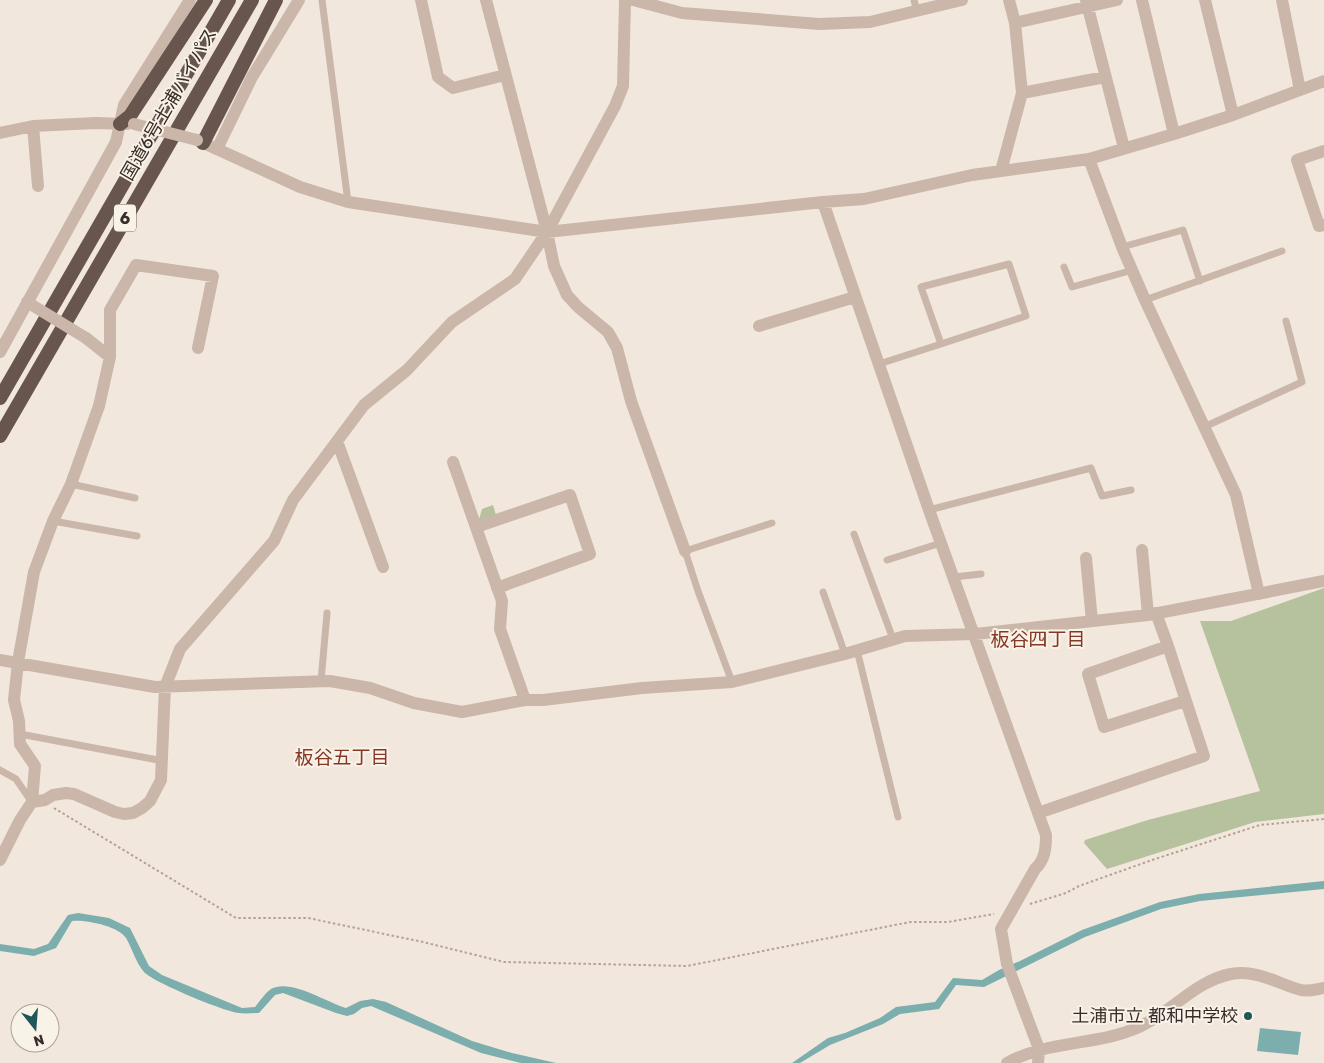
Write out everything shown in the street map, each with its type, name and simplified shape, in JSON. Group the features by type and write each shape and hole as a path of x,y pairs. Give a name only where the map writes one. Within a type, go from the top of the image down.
{"highway":[{"path":"127,124 130,116 206,0"},
{"name":"国道6号土浦バイパス","path":"0,398 229,0"},
{"name":"国道6号土浦バイパス","path":"0,436 252,0"},
{"path":"200,142 276,0"}],"street":[{"path":"0,352 127,124 124,105 190,0"},
{"path":"217,149 252,77 298,0"},
{"path":"421,0 438,77 453,88 505,74"},
{"path":"486,0 547,232 554,266 567,295 578,307 608,332 617,348 631,401 685,551"},
{"path":"32,802 45,800 53,795 74,794 124,814 133,813 150,801 161,780 165,687 180,649 274,541 293,500 364,404 407,370 452,322 515,280 547,232 623,86 625,0"},
{"path":"633,0 682,13 819,24 870,22 916,5 962,0"},
{"path":"1001,171 1022,93 1015,23 1009,0"},
{"path":"1015,23 1087,3 1117,0"},
{"path":"1142,0 1174,134"},
{"path":"1205,0 1233,115"},
{"path":"1282,0 1300,90"},
{"path":"1087,3 1124,148"},
{"path":"1022,93 1105,77"},
{"path":"0,133 33,126 127,124 200,142 300,187 348,202 547,232 864,199 972,175 1089,159 1233,115 1324,81"},
{"path":"33,126 38,186"},
{"path":"1324,151 1297,160 1319,226 1324,225"},
{"path":"1089,159 1122,247 1145,300 1236,495 1259,594"},
{"path":"823,202 929,510 1046,835 1046,849 1039,866 1001,929 1009,970 1039,1049 1038,1063"},
{"path":"0,860 20,820 32,802 35,766 20,744 19,721 14,700 18,662 34,572 53,521 71,484 99,406 110,357 110,310 136,265 213,276 198,348"},
{"path":"759,326 855,297"},
{"path":"27,302 86,338 110,357"},
{"path":"337,441 384,567"},
{"path":"453,462 502,601 500,629 526,700"},
{"path":"476,527 570,495 590,554 497,588"},
{"path":"1038,813 1204,756 1168,646 1152,614 1142,550"},
{"path":"1086,558 1092,621"},
{"path":"0,660 155,687 330,681 370,688 414,703 462,712 526,700 543,700 642,688 732,682 851,652 905,636 974,634 1152,614 1324,581"},
{"path":"1168,646 1088,674 1104,727 1185,701"},
{"path":"1008,1063 1026,1053 1039,1049 1090,1042 1139,1027 1160,1015 1206,982 1233,974 1253,974 1302,990 1324,988"}],"lane":[{"path":"322,0 348,202"},
{"path":"1122,247 1183,230 1200,281"},
{"path":"1145,300 1282,252"},
{"path":"878,364 941,344 1026,316 1009,264 921,287 941,344"},
{"path":"1064,267 1072,287 1133,270"},
{"path":"1204,427 1302,382 1286,322"},
{"path":"929,510 1091,468 1102,496 1131,490"},
{"path":"71,484 135,498"},
{"path":"53,521 137,536"},
{"path":"732,682 685,551 772,523"},
{"path":"854,534 893,640"},
{"path":"887,560 941,543"},
{"path":"954,578 981,574"},
{"path":"823,592 851,652 898,816"},
{"path":"321,681 327,613"},
{"path":"20,734 163,762"},
{"path":"0,770 16,779 32,802"}],"path":[{"path":"45,800 57,811 236,918 308,918 423,942 504,962 687,966 910,922 965,920 1012,909 1066,893 1079,886 1152,860 1260,825 1324,819"}],"green space":[{"path":"493,505 496,515 478,523 482,509"},
{"path":"1324,588 1324,814 1255,822 1107,869 1084,843 1085,840 1148,820 1260,791 1200,621 1231,621"}],"water":[{"path":"1324,881 1324,889 1200,901 1161,909 1085,937 984,987 956,985 939,1009 900,1014 883,1024 830,1045 800,1063 792,1063 828,1038 880,1018 896,1007 935,1002 953,978 982,980 1082,930 1160,902 1199,894"},
{"path":"78,913 109,918 130,928 149,966 162,975 242,1008 255,1007 271,989 279,986 288,986 308,992 346,1008 360,1001 373,999 386,1002 472,1041 556,1063 521,1063 481,1053 371,1006 362,1008 354,1014 347,1016 283,993 275,995 259,1013 242,1013 220,1008 150,977 141,968 126,938 122,934 93,922 72,921 56,948 34,956 0,951 0,944 34,949 48,944 68,915"},
{"path":"1260,1028 1301,1032 1298,1055 1257,1051"}],"place":[{"name":"土浦市立 都和中学校","path":"1248,1016"}],"district":[{"name":"板谷四丁目","path":"1038,639"},
{"name":"板谷五丁目","path":"342,757"}]}
